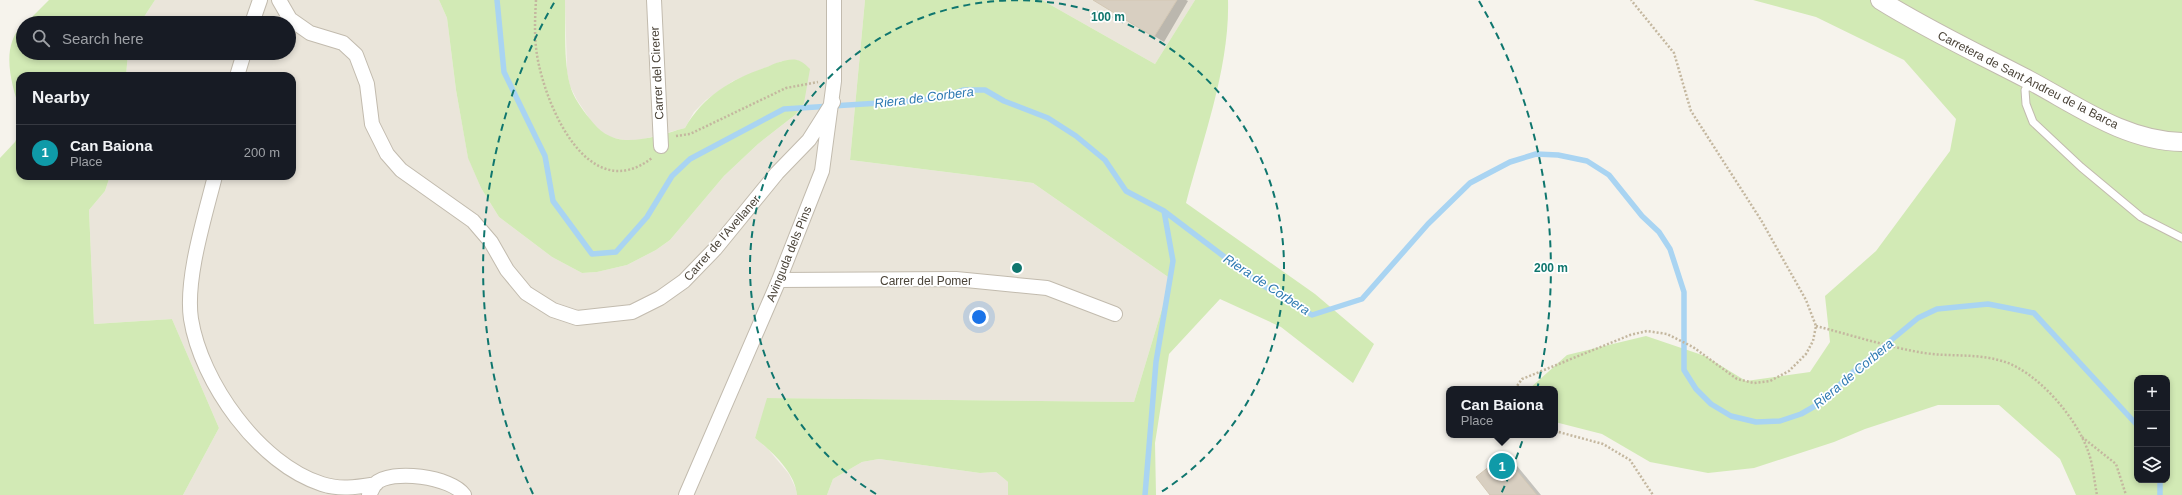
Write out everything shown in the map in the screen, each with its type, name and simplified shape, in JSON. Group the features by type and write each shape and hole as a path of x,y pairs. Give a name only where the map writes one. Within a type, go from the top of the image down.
{"street":[{"path":"254,16 260,0"},
{"name":"Carrer de l'Avellaner","path":"280,0 288,16"},
{"name":"Carrer del Cirerer","path":"654,0 661,146"},
{"name":"Avinguda dels Pins","path":"686,495 779,280 822,171 833,102 834,0"},
{"name":"Carretera de Sant Andreu de la Barca","path":"1880,0 1922,26 2031,81 2096,117 2131,133 2165,142 2182,142"},
{"name":"Carrer de l'Avellaner","path":"296,23 310,33 343,43 356,55 367,84 372,124 387,154 401,170 473,221 491,242 508,270 526,293 553,310 577,318 632,312 660,298 684,282 720,243 777,173 809,140 833,102"},
{"path":"238,72 242,60"},
{"path":"214,180 199,237 191,293 191,318 199,352 213,381 235,416 265,449 290,469 322,484 348,488 372,489 390,478 411,476 434,478 460,489 464,495"},
{"name":"Carrer del Pomer","path":"779,280 964,280 1047,288 1115,314"}],"lane":[{"path":"2031,81 2025,90 2026,104 2033,122 2081,167 2141,217 2182,238"}],"path":[{"path":"1517,386 1522,379 1630,335 1647,331 1667,334 1679,339 1737,379 1754,383 1770,380 1789,371 1806,354 1813,341 1816,326 1806,300 1761,220 1691,111 1674,53 1631,0"},
{"path":"1816,326 1925,353 1971,355 2003,361 2019,368 2050,392 2080,435 2088,450 2097,495"},
{"path":"1558,432 1603,444 1630,460 1652,495"},
{"path":"2080,435 2116,464 2126,495"}],"shaded area":[{"path":"155,0 439,0 447,18 456,90 468,157 481,188 499,217 552,257 582,273 597,272 627,265 656,250 670,240 724,176 758,144 795,115 798,60 782,61 733,81 706,100 694,112 685,128 640,140 624,140 609,137 595,127 577,100 570,86 567,72 565,0 865,0 850,160 1033,183 1171,279 1134,402 768,398 755,438 768,449 789,474 796,489 797,495 183,495 219,428 172,319 94,324 89,210 105,191 109,180 296,180 296,72 126,72 127,60 296,60 296,16 145,16"},
{"path":"1042,0 1195,0 1155,64"},
{"path":"879,459 980,473 996,472 1008,482 1008,495 827,495 833,479 862,462"}],"green space":[{"path":"49,0 155,0 145,16 33,16"},
{"path":"439,0 565,0 566,65 571,89 578,103 593,123 605,134 614,138 625,140 641,139 685,128 701,107 720,90 754,71 786,60 799,61 810,69 804,103 795,115 758,144 724,176 670,240 656,250 627,265 597,272 582,273 552,257 499,217 481,188 468,158 456,90 447,18"},
{"path":"865,0 1042,0 1155,64 1195,0 1228,0 1225,51 1220,76 1186,203 1315,294 1374,344 1353,383 1281,327 1220,299 1169,354 1155,443 1156,495 1008,495 1008,482 996,472 980,473 879,459 862,462 833,479 827,495 797,495 792,478 782,463 755,438 767,398 1134,402 1171,279 1033,183 850,160"},
{"path":"1753,0 2182,0 2182,495 2076,495 2060,459 1999,405 1938,405 1865,429 1834,442 1754,468 1708,473 1650,462 1602,434 1558,423 1558,386 1532,386 1567,355 1646,336 1705,356 1746,381 1810,372 1830,342 1825,296 1876,251 1950,151 1956,119 1904,60 1816,17"},
{"path":"16,33 16,60 127,60 126,72 16,72 16,98 13,89 10,65 12,43"},
{"path":"16,140 16,180 109,180 105,191 89,210 94,324 172,319 219,428 183,495 0,495 0,158"}],"building":[{"path":"1093,0 1177,0 1154,37"},
{"path":"1504,455 1537,495 1490,495 1476,477"}],"waterway":[{"name":"Riera de Corbera","path":"497,0 504,72 545,156 553,201 592,254 616,252 647,217 672,176 690,159 784,109 912,101 939,98 963,90 985,90 1004,101 1048,118 1076,136 1105,160 1126,191 1164,211 1259,283 1312,315 1362,299 1428,224 1470,183 1510,162 1536,154 1558,155 1587,161 1609,175 1642,216 1659,232 1670,249 1684,292 1684,370 1696,389 1711,404 1731,416 1756,422 1780,421 1801,414 1822,402 1854,371 1918,318 1937,309 1988,304 2034,313 2134,422"},
{"path":"1145,495 1156,362 1173,261 1164,211"},
{"name":"Riera de Corbera","path":"2160,483 2160,495"}],"place":[{"name":"Can Baiona","path":"1502,466"}]}
